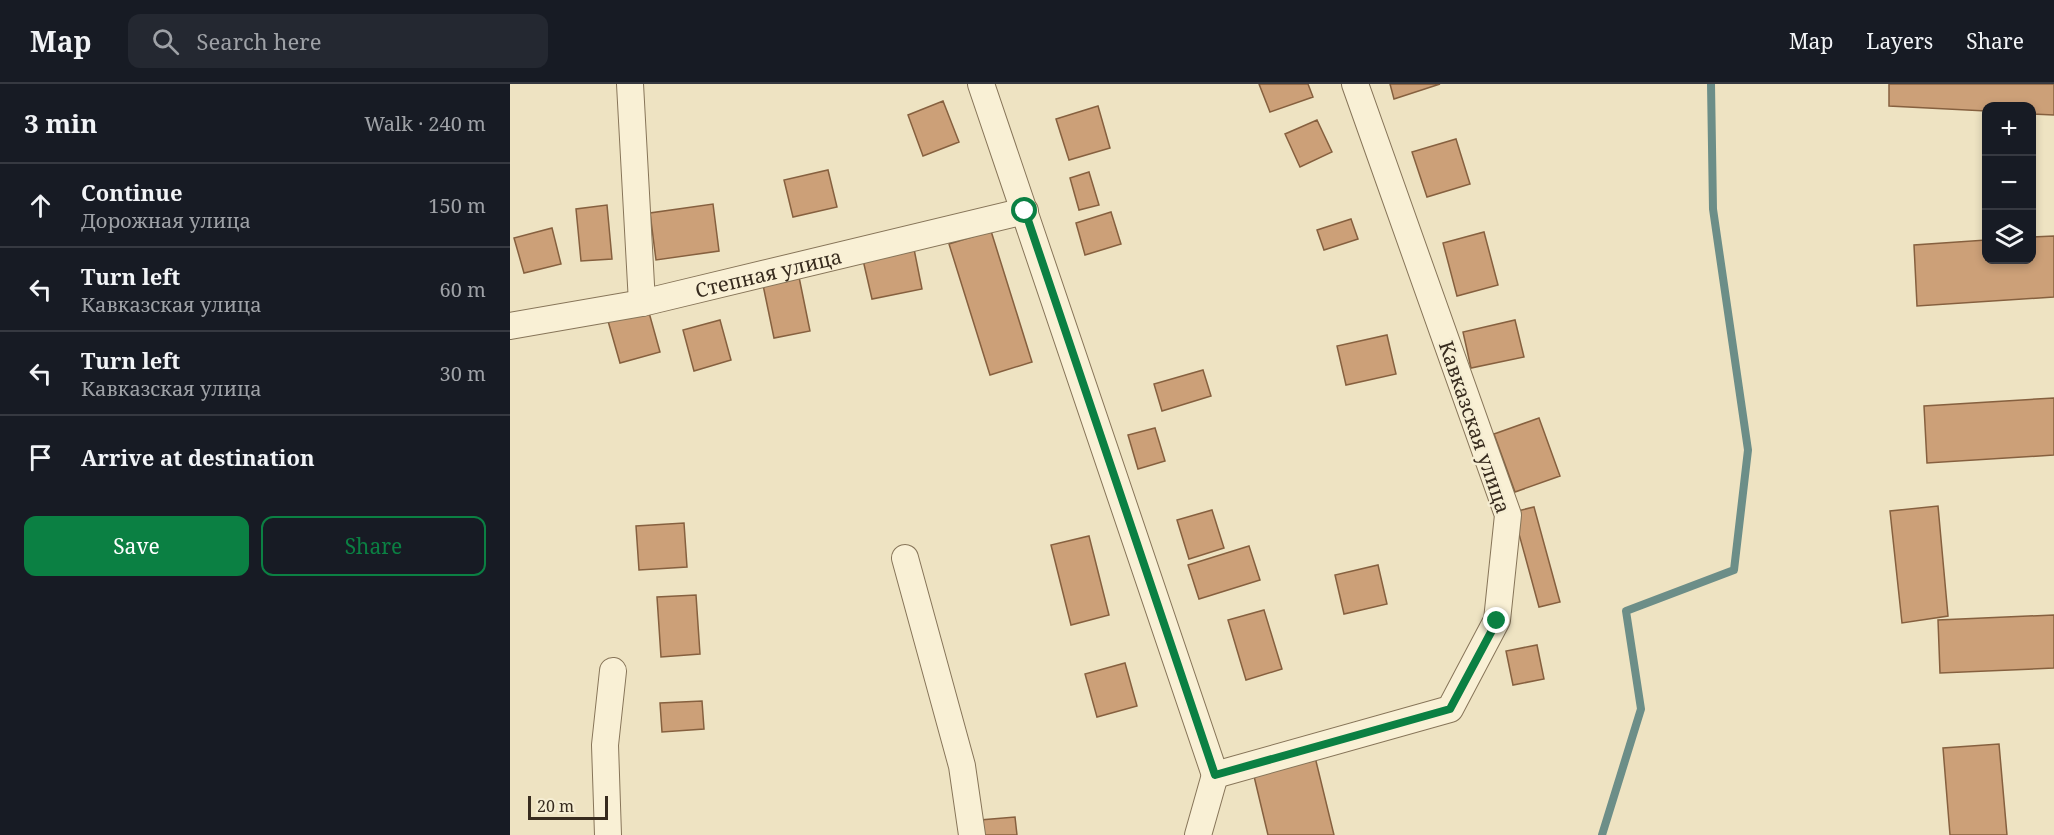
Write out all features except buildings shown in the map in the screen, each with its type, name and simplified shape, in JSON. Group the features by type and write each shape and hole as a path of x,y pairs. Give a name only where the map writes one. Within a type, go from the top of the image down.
{"street":[{"path":"630,84 642,303"},
{"path":"981,84 1215,775 1198,835"},
{"name":"Кавказская улица","path":"1215,775 1450,709 1497,621 1508,515 1355,84"},
{"name":"Степная улица","path":"510,326 642,303 1025,211"},
{"path":"905,558 962,765 972,835"},
{"path":"608,835 605,745 613,671"}],"waterway":[{"path":"1602,835 1641,709 1626,611 1734,570 1748,450 1713,209 1711,84"}],"route":[{"path":"1025,211 1215,775 1450,709 1497,621"}]}
